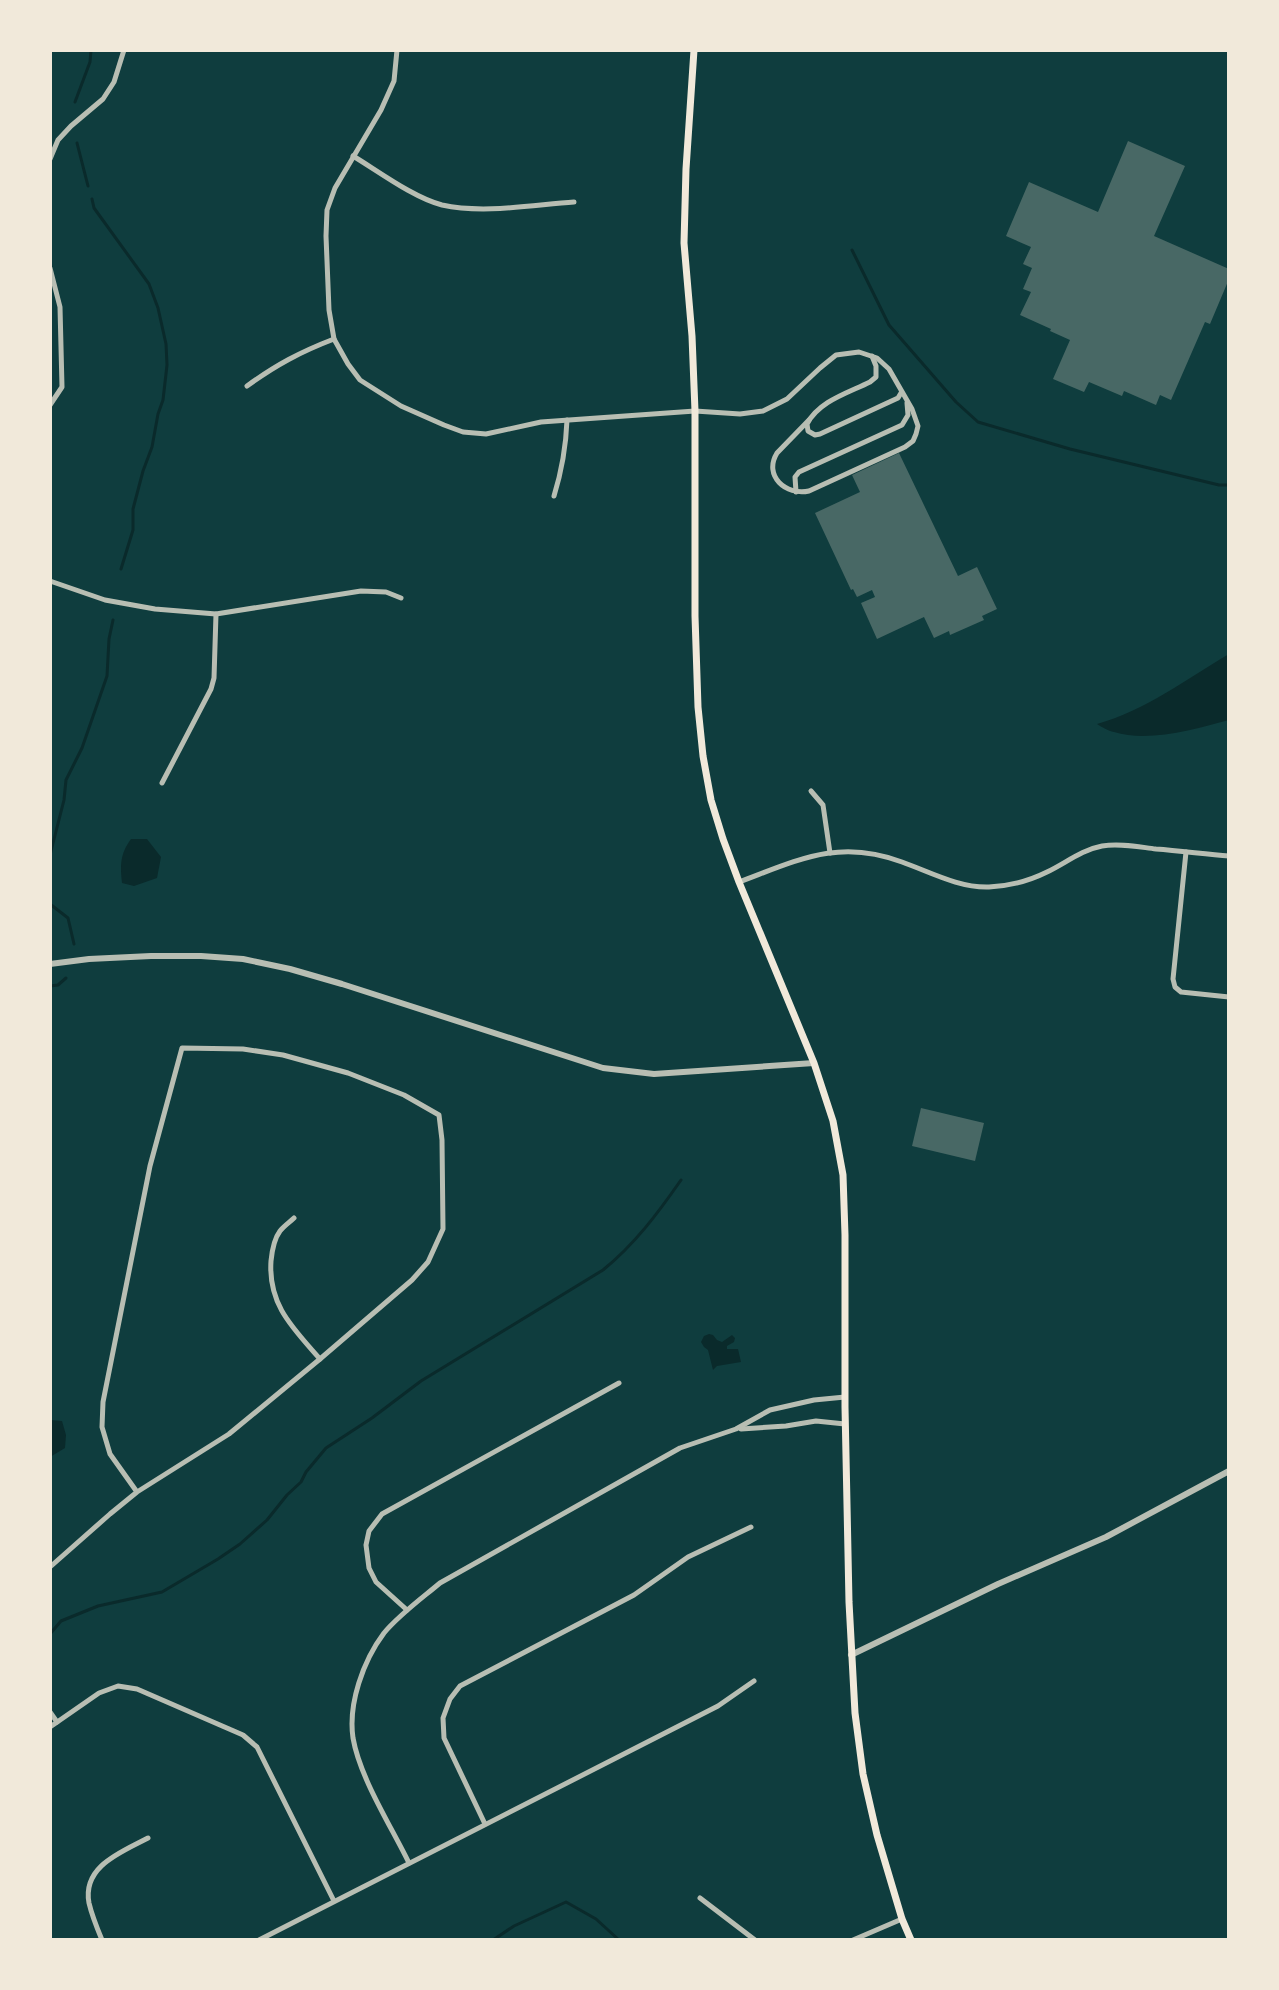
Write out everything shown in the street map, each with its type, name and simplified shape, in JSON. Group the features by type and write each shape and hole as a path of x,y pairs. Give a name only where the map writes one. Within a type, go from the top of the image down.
{"main road":[{"path":"694,50 684,243 695,411 694,570 698,707 703,756 711,800 723,839 814,1063 833,1121 843,1175 845,1424 855,1713 863,1774 877,1835 911,1940"}],"street":[{"path":"50,159 58,140 103,99 114,82 124,50"},
{"path":"397,50 394,81 381,110 335,188 327,210 329,310 334,339 360,380 401,406 463,432 486,434 541,422 695,411 740,414 763,411 787,399 836,355 859,352 872,356 877,358 889,369 912,409 918,426 913,441 809,491 796,492 781,485 776,477 773,459 823,405 876,377 872,356"},
{"path":"353,156 416,194 440,204 472,209 574,202"},
{"path":"50,268 60,307 62,387 50,405"},
{"path":"247,386 296,354 334,339"},
{"path":"809,420 808,431 815,435 898,398 901,393"},
{"path":"796,492 795,477 799,472 902,425 908,415 907,402"},
{"path":"554,496 563,469 567,420"},
{"path":"50,581 105,600 155,609 216,614 361,591 386,592 401,598"},
{"path":"162,783 211,689 216,614"},
{"path":"811,791 823,805 830,853"},
{"path":"739,882 792,862 851,850 898,860 959,884 985,887 1032,879 1083,852 1103,846 1125,845 1229,856"},
{"path":"1186,852 1173,979 1175,987 1181,992 1229,997"},
{"path":"50,964 151,956 243,959 342,984 603,1068 654,1074 814,1063"},
{"path":"50,1567 137,1492 229,1434 412,1280 428,1262 443,1229 439,1115 404,1095 348,1073 283,1055 243,1049 182,1048 150,1166 103,1402 102,1427 110,1454 137,1492"},
{"path":"294,1218 278,1233 270,1275 276,1300 288,1322 320,1359"},
{"path":"407,1610 376,1582 369,1568 366,1545 369,1531 382,1514 619,1383"},
{"path":"409,1863 365,1776 353,1738 352,1703 365,1667 383,1634 440,1583 680,1448 736,1429 770,1410 845,1397"},
{"path":"736,1429 816,1421 845,1424"},
{"path":"851,1655 998,1584 1106,1537 1229,1471"},
{"path":"485,1824 444,1738 443,1718 450,1699 460,1686 634,1595 688,1557 751,1527"},
{"path":"259,1940 718,1706 754,1681"},
{"path":"50,1726 99,1693 118,1686 137,1689 243,1735 257,1747 334,1901"},
{"path":"50,1712 57,1722"},
{"path":"102,1940 88,1900 93,1874 109,1858 148,1838"},
{"path":"700,1898 755,1940"},
{"path":"853,1940 902,1919"}],"water":[{"path":"1229,654 1229,720 1172,734 1142,736 1112,731 1097,724 1149,703"},
{"path":"131,839 147,839 161,857 157,878 134,886 122,883 121,877 123,855"},
{"path":"709,1334 722,1342 732,1335 734,1342 727,1349 738,1349 741,1362 717,1366 713,1370 708,1350 701,1342"},
{"path":"50,1420 62,1421 66,1435 65,1448 50,1457"}],"building":[{"path":"1128,141 1185,166 1154,236 1229,269 1229,279 1210,324 1205,322 1171,400 1160,395 1156,405 1124,391 1122,396 1089,382 1084,392 1053,379 1070,340 1020,315 1031,292 1023,289 1032,268 1023,264 1031,247 1006,236 1029,182 1098,212"},
{"path":"899,453 958,576 977,567 997,609 982,616 984,620 950,635 949,631 934,638 924,617 877,639 861,603 875,597 872,590 857,597 851,590 815,513 860,492 852,475"},
{"path":"921,1108 984,1123 975,1161 912,1146"}],"waterway":[{"path":"75,102 90,62 91,50"},
{"path":"77,143 88,186"},
{"path":"92,199 94,208 149,284 166,344 163,400 133,509 133,530 121,569"},
{"path":"852,250 889,325 956,402 978,422 1070,449 1229,485"},
{"path":"50,855 66,780 82,748 107,676 113,620"},
{"path":"50,904 68,918 74,944"},
{"path":"50,986 58,985 66,978"},
{"path":"50,1634 61,1621 98,1606 162,1592 240,1544 267,1520 326,1448 421,1381 603,1270 645,1228 681,1180"},
{"path":"493,1940 514,1926 566,1902 596,1919 619,1940"}]}
